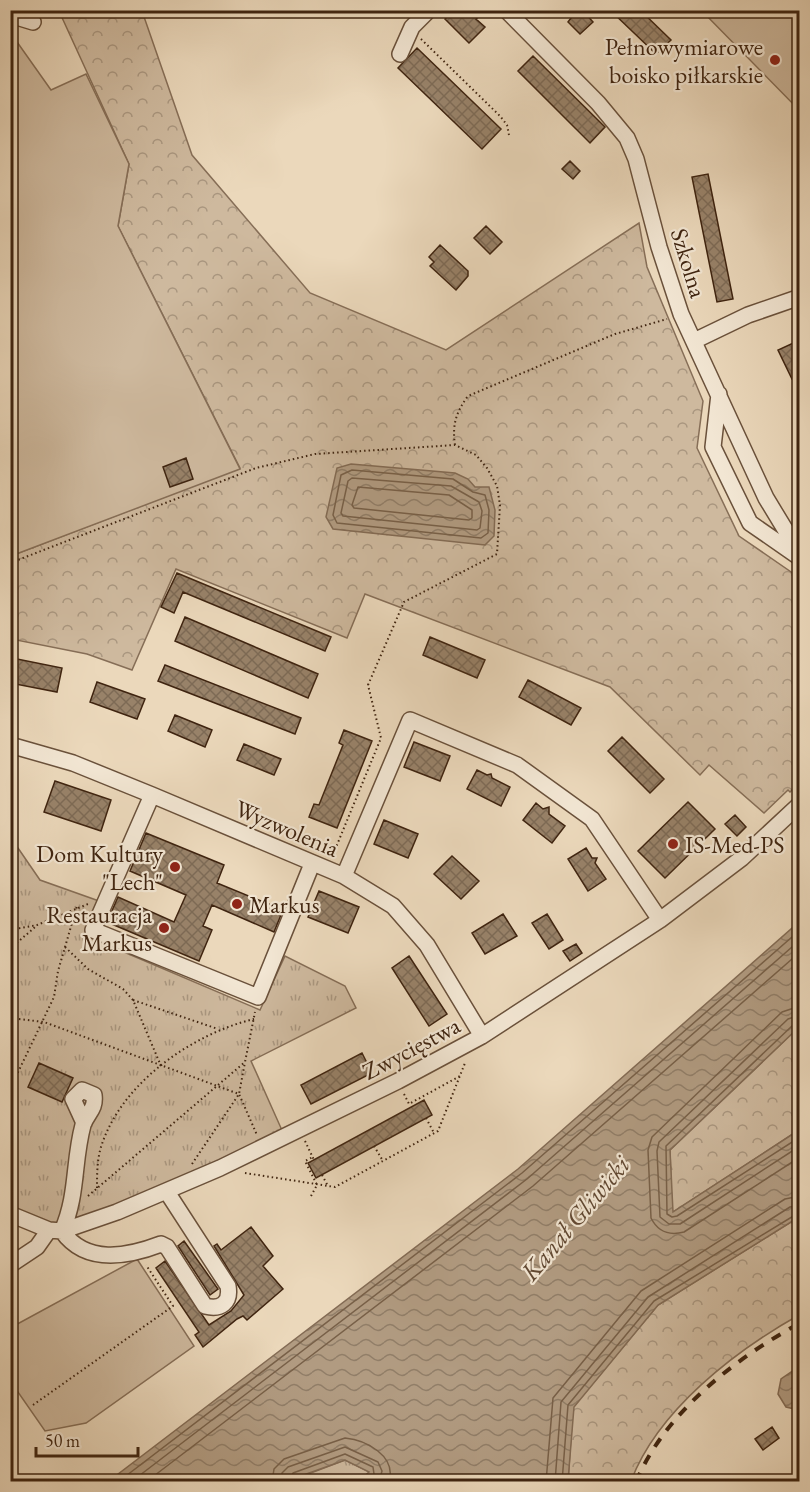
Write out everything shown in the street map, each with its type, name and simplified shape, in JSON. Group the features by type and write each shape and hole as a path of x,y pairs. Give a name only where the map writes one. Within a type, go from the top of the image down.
{"street":[{"path":"400,54 412,27 429,10"},
{"name":"Szkolna","path":"506,10 598,103 627,138 636,159 671,289 766,498 800,556"},
{"path":"10,15 33,22"},
{"path":"694,341 748,315 800,297"},
{"path":"719,393 713,447 745,514 750,523 800,556"},
{"path":"344,876 410,720 517,765 592,819 660,920"},
{"name":"Wyzwolenia","path":"10,745 73,763 152,795 344,876 393,906 428,945 477,1038"},
{"path":"152,795 93,930 258,997 319,867"},
{"name":"Zwycięstwa","path":"10,1265 56,1231 190,1182 398,1081 477,1038 660,920 742,858 800,804"},
{"path":"56,1231 72,1209 84,1123"},
{"path":"10,1214 56,1231 70,1243 92,1254 117,1256 138,1253 160,1244 167,1247 205,1306 220,1307 227,1302 230,1295 228,1286 166,1192"}],"path":[{"path":"412,27 426,46 500,116 507,125 509,135"},
{"path":"454,445 452,430 457,412 468,396 615,334 671,318"},
{"path":"10,564 256,468 315,454 454,445 476,455 487,468 497,486 500,505 497,554 404,602 368,685 381,738 319,867"},
{"path":"10,930 37,925 77,906 106,900"},
{"path":"10,1089 54,997 77,906"},
{"path":"10,949 37,925"},
{"path":"65,947 88,969 123,989 133,1000 161,1066"},
{"path":"190,1182 192,1164 239,1094 258,997"},
{"path":"133,1000 219,1030"},
{"path":"10,1018 44,1022 239,1094 263,1148"},
{"path":"97,1188 101,1147 110,1126 137,1089 161,1066 190,1044 219,1030 254,1019"},
{"path":"220,1168 335,1187 438,1131 477,1038"},
{"path":"72,1209 245,1062"},
{"path":"398,1081 409,1104 460,1076"},
{"path":"426,1118 434,1133"},
{"path":"300,1130 314,1158 305,1161 317,1185"},
{"path":"375,1146 383,1161"},
{"path":"322,1175 328,1186"},
{"path":"311,1196 317,1185"},
{"path":"33,1405 173,1306 138,1253"}],"green space":[{"path":"59,11 142,11 192,155 310,293 446,350 639,223 647,267 703,401 697,448 739,536 794,574 799,581 799,783 790,792 788,790 764,813 709,765 700,775 610,687 365,594 347,638 176,569 132,670 87,654 11,639 11,556 240,468 118,226 129,164"},
{"name":"Pełnowymiarowe boisko piłkarskie","path":"702,11 799,11 799,110"},
{"path":"10,32 51,90 86,74 129,164 118,226 240,469 11,556"},
{"path":"10,847 18,848 40,880 99,901 84,935 260,1010 285,956 345,986 356,1008 251,1061 285,1137 62,1231 11,1214 10,1122 16,1107 10,1103"},
{"path":"799,1027 799,1130 672,1213 670,1150"},
{"path":"799,1217 799,1315 750,1346 701,1385 660,1430 643,1455 631,1481 568,1482 573,1407 658,1305"},
{"path":"137,1259 194,1346 86,1423 45,1431 11,1382 10,1328"},
{"path":"345,1460 370,1472 359,1481 287,1482"}],"water":[{"path":"351,464 455,473 468,479 475,487 489,487 495,510 494,536 485,545 333,529 326,517 337,468"},
{"name":"Kanał Gliwicki","path":"799,922 799,1027 670,1150 673,1212 799,1130 799,1217 658,1305 574,1407 568,1481 359,1481 369,1472 345,1460 287,1481 109,1481 518,1169"},
{"path":"794,1370 799,1370 799,1410 786,1407 778,1394 781,1379"}],"building":[{"path":"454,10 474,10 480,16 476,19 485,27 469,43 445,19"},
{"path":"577,10 582,10 593,22 580,34 568,22"},
{"path":"610,10 640,10 671,40 656,54"},
{"path":"417,48 501,129 482,149 398,68"},
{"path":"533,56 605,127 590,143 518,71"},
{"path":"570,161 580,171 573,179 562,169"},
{"path":"708,174 733,299 717,302 692,177"},
{"path":"486,226 502,242 490,254 474,238"},
{"path":"440,245 468,271 468,276 456,290 430,266 434,262 429,257"},
{"path":"800,340 800,376 792,379 778,350"},
{"path":"186,458 193,479 170,487 163,467"},
{"path":"177,573 331,637 325,651 183,592 174,613 161,607"},
{"path":"185,617 318,674 308,698 175,641"},
{"path":"430,637 485,660 477,678 423,655"},
{"path":"12,658 62,668 57,692 10,683"},
{"path":"165,665 301,718 295,734 158,681"},
{"path":"528,680 581,708 571,725 519,697"},
{"path":"97,682 145,699 137,719 90,702"},
{"path":"175,715 212,730 205,747 168,731"},
{"path":"344,730 372,741 337,828 309,817 314,804 319,805 343,745 339,743"},
{"path":"622,737 664,779 650,793 608,751"},
{"path":"414,742 450,756 440,781 404,767"},
{"path":"244,744 281,759 274,775 237,760"},
{"path":"477,770 487,775 491,774 492,778 510,787 501,806 467,789"},
{"path":"55,781 111,800 101,831 44,812"},
{"name":"IS-Med-PS","path":"688,802 715,829 665,878 638,851"},
{"path":"536,803 543,809 549,807 549,814 565,826 552,843 523,820"},
{"path":"735,815 746,827 737,836 725,824"},
{"path":"384,820 418,834 408,858 374,844"},
{"path":"146,833 224,865 217,883 283,910 274,932 212,905 203,926 212,930 199,961 107,922 118,897 174,922 186,895 130,871"},
{"path":"586,848 592,858 597,858 595,863 606,879 588,891 568,859"},
{"path":"452,856 479,881 461,899 434,874"},
{"path":"319,891 359,907 348,933 308,917"},
{"path":"503,914 517,936 485,954 472,933"},
{"path":"547,914 563,940 549,949 532,923"},
{"path":"576,944 582,953 570,961 563,951"},
{"path":"409,956 447,1014 429,1026 392,968"},
{"path":"362,1053 372,1073 311,1104 301,1085"},
{"path":"39,1063 73,1078 62,1102 28,1087"},
{"path":"424,1100 432,1115 316,1178 308,1163"},
{"path":"251,1227 273,1256 263,1266 283,1289 247,1320 243,1316 237,1319 203,1347 195,1335 199,1332 156,1268 165,1261 209,1325 231,1311 244,1295 214,1246 217,1244 221,1250"},
{"path":"184,1241 218,1289 210,1295 178,1246"},
{"path":"772,1427 779,1438 763,1450 755,1439"}],"railway":[{"path":"636,1482 665,1433 705,1389 751,1353 800,1323"}],"place":[{"name":"Pełnowymiarowe boisko piłkarskie","path":"775,60"},
{"name":"IS-Med-PS","path":"673,844"},
{"name":"Dom Kultury \"Lech\"","path":"175,867"},
{"name":"Markus","path":"237,904"},
{"name":"Restauracja Markus","path":"164,928"}]}
